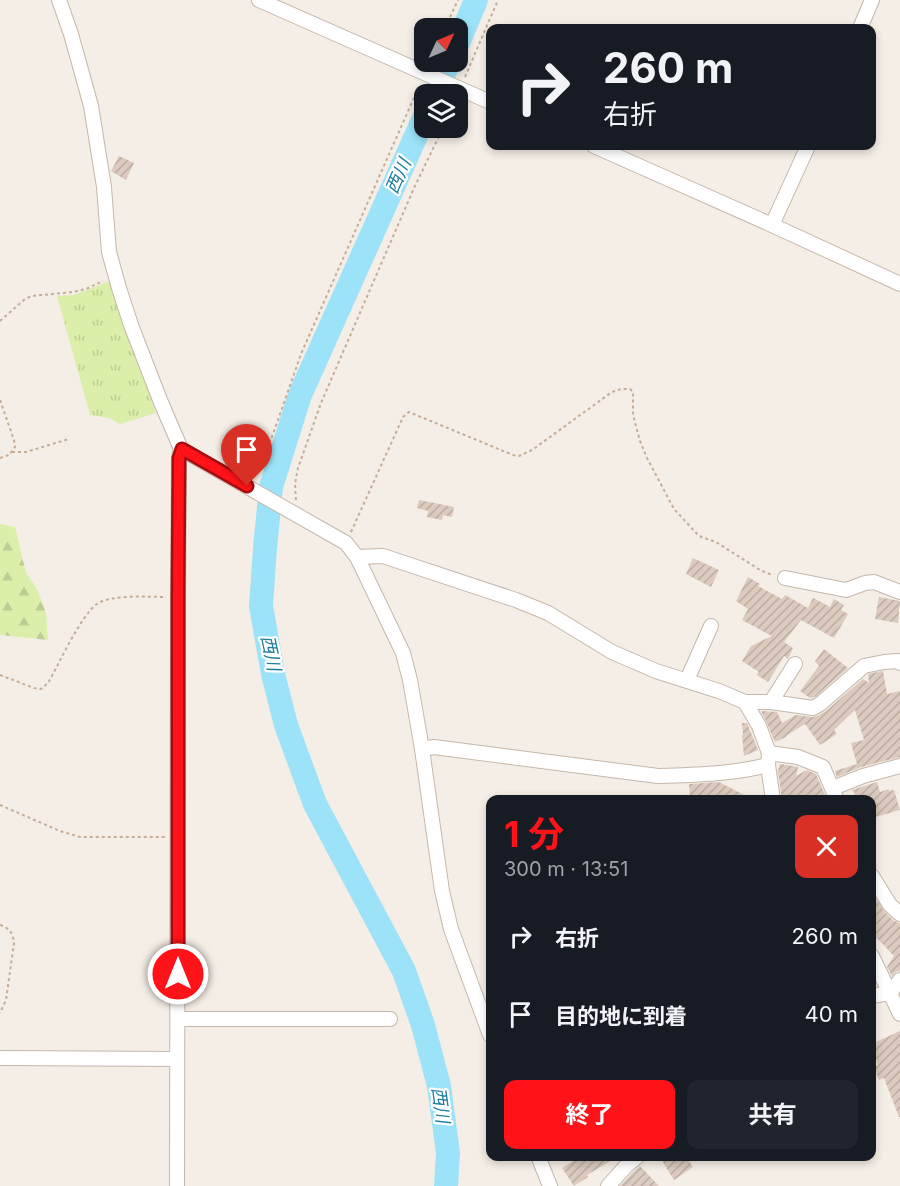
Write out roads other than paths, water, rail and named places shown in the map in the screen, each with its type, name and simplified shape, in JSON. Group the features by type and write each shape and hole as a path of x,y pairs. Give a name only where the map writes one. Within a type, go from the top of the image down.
{"street":[{"path":"59,0 91,106 104,187 109,252 115,275 131,325 182,449 346,543 357,557 403,653 422,749 442,891 451,929 486,1024"},
{"path":"259,0 486,100"},
{"path":"862,24 872,0"},
{"path":"603,150 900,284"},
{"path":"772,225 806,150"},
{"path":"177,1186 178,598 179,458 182,449"},
{"path":"357,557 383,556 516,600 548,613 612,652 656,671 719,691 745,702 771,702 813,708 864,666 884,662 900,663"},
{"path":"785,578 846,590 874,582 900,592"},
{"path":"687,680 711,626"},
{"path":"771,702 795,664"},
{"path":"745,702 764,738 772,795"},
{"path":"422,749 434,747 658,776 686,776 746,770 768,759 798,757 824,767 835,794 863,777 900,766"},
{"path":"876,882 890,905 900,914"},
{"path":"876,964 900,1014"},
{"path":"876,995 890,993 900,980"},
{"path":"178,1019 390,1019"},
{"path":"1,1058 177,1059"},
{"path":"540,1161 550,1186"},
{"path":"608,1186 628,1161"}],"waterway":[{"name":"西川","path":"468,19 476,0"},
{"name":"西川","path":"439,84 445,72"},
{"name":"西川","path":"415,138 300,395 271,487 261,606 273,674 286,725 315,804 404,971 423,1025 439,1086 448,1153 446,1186"}]}
